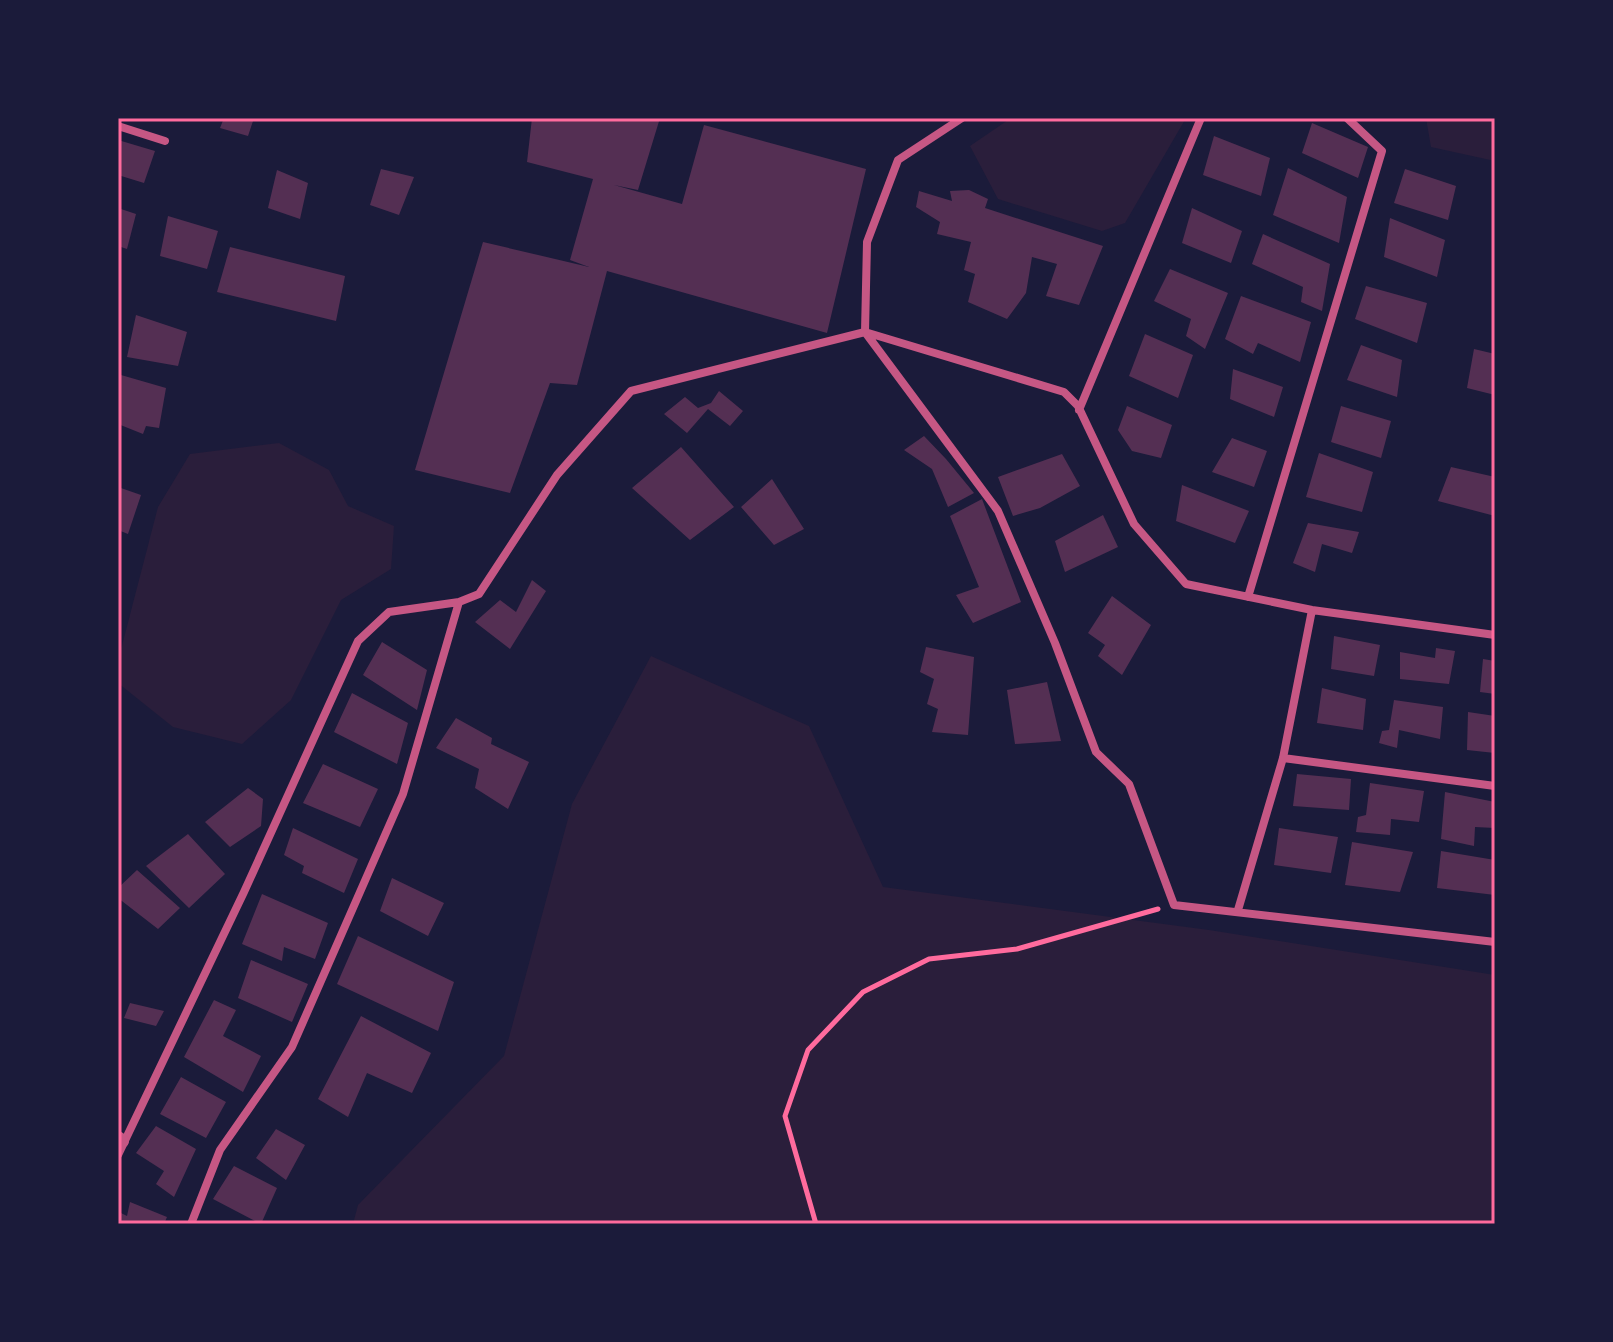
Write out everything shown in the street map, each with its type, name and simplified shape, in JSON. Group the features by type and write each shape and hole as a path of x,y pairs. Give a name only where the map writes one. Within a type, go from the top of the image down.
{"street":[{"path":"962,118 898,160 867,242 865,332 998,511 1055,643 1096,752 1129,784 1174,905 1495,942"},
{"path":"1079,410 1201,118"},
{"path":"1248,597 1382,151 1347,118"},
{"path":"118,126 165,141"},
{"path":"119,1145 244,892 358,641 389,612 459,602 479,594 557,475 631,391 865,332 1064,392 1079,410 1134,524 1186,584 1312,610 1495,635"},
{"path":"191,1224 220,1150 292,1047 403,794 459,602"},
{"path":"1238,910 1283,758 1312,610"},
{"path":"1283,758 1495,786"}],"path":[{"path":"816,1224 785,1116 808,1050 863,992 929,959 1017,949 1174,905"}],"shaded area":[{"path":"1011,118 1186,118 1125,223 1102,231 998,199 970,146"},
{"path":"1426,118 1495,118 1495,161 1431,147"},
{"path":"279,443 329,470 348,506 394,526 391,569 341,600 291,700 242,744 173,727 118,683 118,661 158,507 190,454"},
{"path":"651,656 809,726 883,887 1209,930 1495,975 1495,1224 353,1224 358,1205 504,1056 572,804"}],"building":[{"path":"224,118 254,118 248,136 220,128"},
{"path":"532,118 660,118 638,190 614,185 682,204 704,125 866,169 827,333 607,271 577,385 550,383 510,493 415,470 483,242 589,267 570,260 593,179 527,162"},
{"path":"1312,123 1368,147 1358,178 1302,153"},
{"path":"1214,136 1270,158 1261,196 1203,175"},
{"path":"118,140 155,151 144,183 118,175"},
{"path":"1288,168 1347,197 1339,243 1273,215"},
{"path":"381,169 414,177 399,215 370,205"},
{"path":"1405,169 1456,186 1448,220 1394,203"},
{"path":"277,170 308,183 300,219 268,208"},
{"path":"969,190 988,199 985,208 1103,246 1079,305 1046,296 1057,264 1032,257 1026,293 1007,319 968,302 975,274 964,270 971,242 937,234 940,222 916,207 919,191 952,201 950,191"},
{"path":"118,208 136,214 127,249 118,246"},
{"path":"1192,208 1242,231 1231,263 1182,243"},
{"path":"168,216 218,231 207,269 160,256"},
{"path":"1390,218 1445,240 1437,277 1384,257"},
{"path":"1263,234 1330,264 1322,311 1301,302 1303,287 1252,264"},
{"path":"230,247 345,276 336,321 217,292"},
{"path":"1170,269 1228,293 1205,349 1186,336 1191,319 1154,301"},
{"path":"1366,286 1427,303 1417,343 1355,319"},
{"path":"1241,296 1311,322 1300,362 1258,343 1253,354 1225,339"},
{"path":"136,315 187,332 178,366 127,357"},
{"path":"1145,334 1193,355 1178,398 1129,376"},
{"path":"1361,345 1402,360 1397,397 1347,380"},
{"path":"1474,349 1495,354 1495,395 1467,388"},
{"path":"1233,369 1283,387 1274,417 1230,399"},
{"path":"121,375 166,388 159,428 146,426 143,434 118,424"},
{"path":"719,391 743,411 730,426 708,409 687,433 664,414 685,397 698,408 711,403"},
{"path":"1127,406 1172,425 1161,458 1132,451 1118,430"},
{"path":"1341,406 1391,421 1381,458 1331,442"},
{"path":"924,436 974,493 948,507 932,469 904,450"},
{"path":"1232,438 1267,451 1254,487 1212,472"},
{"path":"681,447 734,507 690,540 632,488"},
{"path":"1319,453 1373,472 1362,512 1306,497"},
{"path":"1062,454 1080,486 1040,508 1013,516 998,477"},
{"path":"1451,467 1495,477 1495,516 1438,501"},
{"path":"772,479 804,529 774,545 741,507"},
{"path":"1182,485 1249,511 1235,543 1176,521"},
{"path":"118,487 141,495 128,534 118,530"},
{"path":"982,499 1021,602 973,623 956,595 979,587 950,516"},
{"path":"1103,515 1118,547 1065,572 1055,541"},
{"path":"1308,523 1359,532 1352,553 1322,544 1315,572 1293,563"},
{"path":"532,580 546,591 510,649 475,622 500,600 516,612"},
{"path":"1112,596 1151,625 1122,675 1098,656 1105,645 1088,633"},
{"path":"1334,636 1380,645 1374,676 1331,669"},
{"path":"382,642 427,670 417,710 363,675"},
{"path":"926,647 974,657 968,735 932,732 938,709 927,704 934,679 920,672"},
{"path":"1436,648 1455,651 1449,684 1400,679 1400,652 1435,658"},
{"path":"1483,659 1495,661 1495,694 1480,692"},
{"path":"1047,682 1061,741 1015,744 1007,690"},
{"path":"1322,688 1366,699 1363,730 1317,723"},
{"path":"352,693 408,723 397,764 334,732"},
{"path":"1394,700 1443,707 1440,739 1399,730 1397,748 1379,743 1382,731 1389,730"},
{"path":"1468,712 1495,716 1495,753 1467,750"},
{"path":"456,718 492,738 491,744 529,762 508,809 475,788 479,769 436,748"},
{"path":"323,764 378,789 360,827 303,803"},
{"path":"1297,774 1351,779 1349,810 1293,806"},
{"path":"1370,783 1424,791 1419,822 1391,819 1390,835 1356,832 1358,817 1366,815"},
{"path":"248,788 263,799 261,826 230,847 205,822"},
{"path":"1445,792 1495,802 1495,828 1475,827 1474,846 1441,839"},
{"path":"293,828 358,859 344,893 302,873 304,866 284,855"},
{"path":"1279,828 1338,837 1331,873 1274,865"},
{"path":"188,834 225,874 189,908 146,866"},
{"path":"1352,842 1413,852 1400,892 1345,885"},
{"path":"1441,851 1495,860 1495,895 1437,888"},
{"path":"137,870 180,908 158,929 118,898 118,888"},
{"path":"392,878 444,903 428,936 380,911"},
{"path":"262,894 328,923 315,959 284,947 282,961 242,944"},
{"path":"358,936 454,982 438,1031 337,984"},
{"path":"251,960 308,984 292,1022 238,998"},
{"path":"214,1000 236,1010 223,1036 261,1056 243,1092 184,1057"},
{"path":"130,1003 164,1011 156,1026 124,1018"},
{"path":"361,1016 431,1053 412,1093 367,1073 348,1117 318,1099"},
{"path":"181,1077 226,1102 206,1138 160,1114"},
{"path":"156,1126 196,1149 174,1197 156,1184 164,1171 136,1153"},
{"path":"276,1129 305,1145 286,1180 256,1158"},
{"path":"234,1166 277,1188 261,1224 213,1199"},
{"path":"130,1202 167,1217 164,1224 118,1224 121,1213 127,1216"}]}
